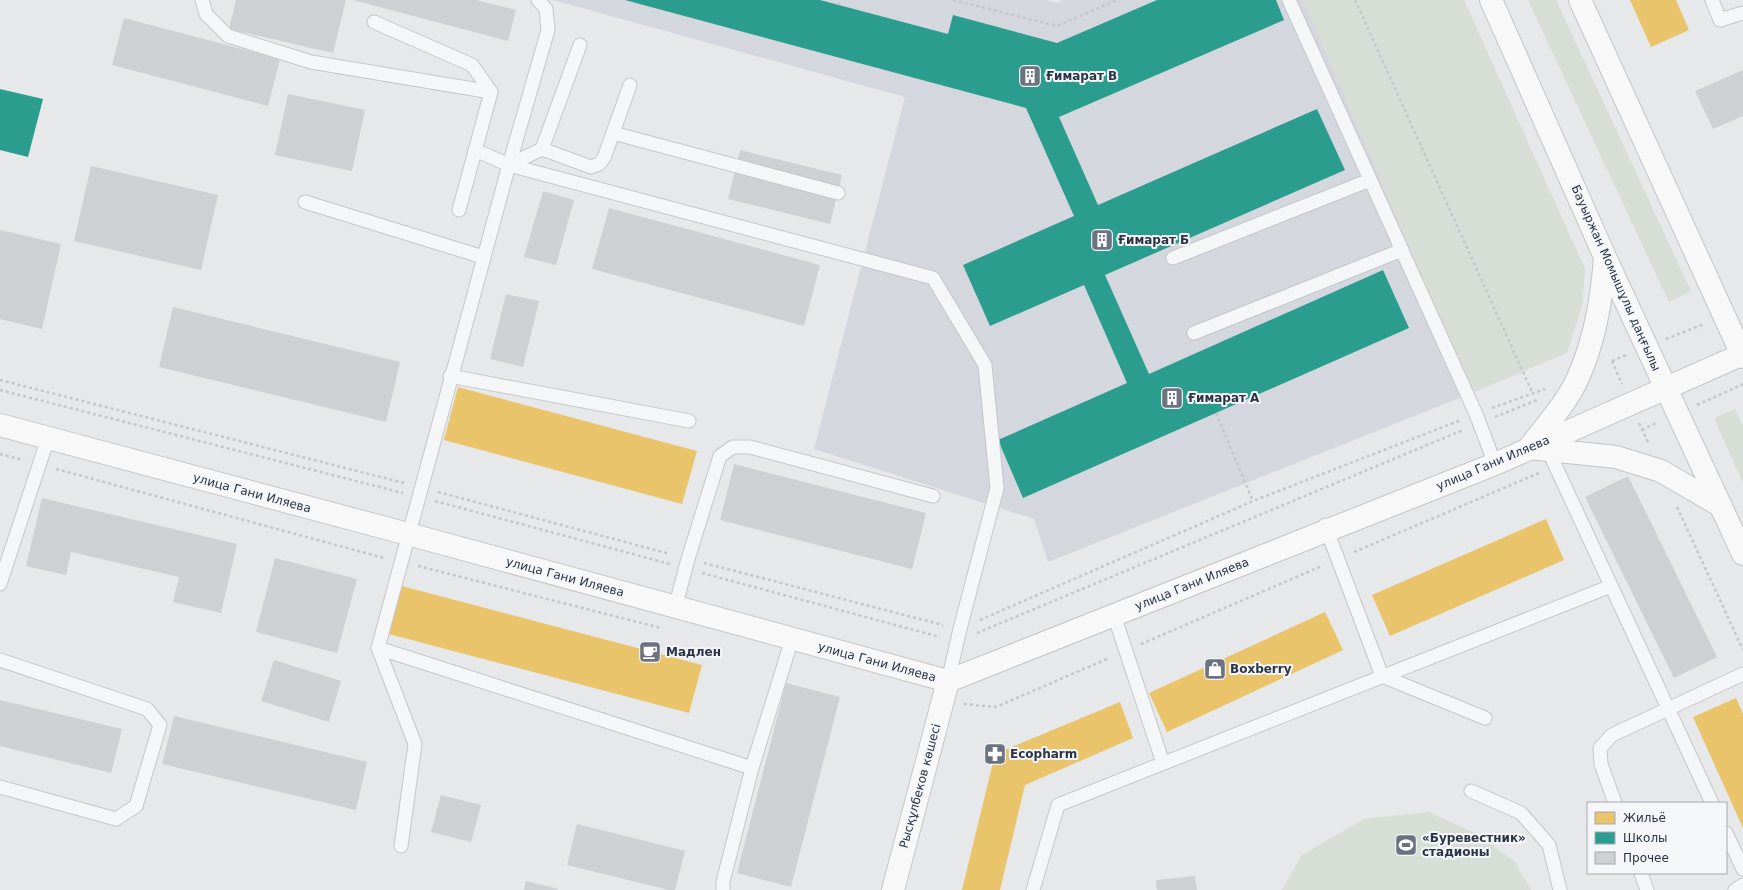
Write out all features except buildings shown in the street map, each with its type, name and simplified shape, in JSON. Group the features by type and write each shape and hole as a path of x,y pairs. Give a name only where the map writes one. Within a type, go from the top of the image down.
{"street":[{"name":"Бауыржан Момышұлы даңғылы","path":"1491,0 1605,257 1743,554"},
{"path":"1580,0 1743,355"},
{"path":"1605,257 1602,297 1596,329 1580,374 1565,400 1544,455 1616,457 1661,471 1721,506"},
{"name":"улица Гани Иляева","path":"0,425 948,681 1114,615 1326,527 1495,464 1544,455 1666,389 1743,355"},
{"name":"Рысқұлбеков көшесі","path":"893,890 948,681"}],"lane":[{"path":"202,0 206,14 228,36 311,62 491,92"},
{"path":"401,846 415,744 378,648 508,165 548,30 546,9 538,0"},
{"path":"1289,0 1478,419 1495,464"},
{"path":"1712,0 1720,20 1743,13"},
{"path":"374,22 472,65 491,92"},
{"path":"508,165 542,149 580,45"},
{"path":"542,149 591,167 599,164 604,158 630,84"},
{"path":"459,210 491,92"},
{"path":"613,133 838,193"},
{"path":"475,150 508,165 933,278 985,365 997,488 958,635 948,681"},
{"path":"1173,258 1370,180"},
{"path":"305,202 483,257"},
{"path":"1194,333 1402,250 1399,244"},
{"path":"450,376 689,421"},
{"path":"0,584 48,438"},
{"path":"675,608 686,564 720,456 733,447 750,447 933,496"},
{"path":"1544,455 1611,586 1712,802"},
{"path":"1326,527 1382,676 1485,718"},
{"path":"1034,890 1058,805 1611,586"},
{"path":"1114,615 1163,763"},
{"path":"724,890 723,882 752,768 792,639"},
{"path":"378,648 752,768"},
{"path":"0,660 147,709 160,725 136,806 116,819 0,788"},
{"path":"1615,802 1601,764 1600,748 1612,735 1743,674"},
{"path":"1471,791 1521,813 1549,845 1560,890"},
{"path":"1727,835 1743,869"},
{"path":"1641,874 1647,890"},
{"path":"1735,890 1743,885"}],"path":[{"path":"838,5 839,0"},
{"path":"953,0 1057,26 1117,0"},
{"path":"1355,0 1533,394"},
{"path":"1676,335 1703,324"},
{"path":"1612,361 1630,354"},
{"path":"0,380 686,564 958,635 1478,419 1551,386"},
{"path":"0,390 419,492 958,635 1253,501 1478,419 1540,399"},
{"path":"1216,413 1253,501"},
{"path":"1642,430 1743,650"},
{"path":"0,454 400,562 662,628"},
{"path":"996,707 1338,560 1544,455"}],"shaded area":[{"path":"553,0 1046,0 1057,3 1063,0 1304,0 1472,393 1048,562 1034,519 814,449 905,97"},
{"path":"1304,0 1464,0 1585,269 1582,306 1567,353 1472,393"},
{"path":"1528,0 1556,0 1691,291 1669,302"},
{"path":"1735,409 1743,426 1743,483 1714,418"},
{"name":"«Буревестник» стадионы","path":"1429,812 1477,834 1515,862 1531,890 1282,890 1302,855 1364,819"}],"place":[{"name":"Ғимарат В","path":"1030,76"},
{"name":"Ғимарат Б","path":"1102,240"},
{"name":"Ғимарат А","path":"1172,398"},
{"name":"Мадлен","path":"650,652"},
{"name":"Boxberry","path":"1215,669"},
{"name":"Ecopharm","path":"995,754"},
{"name":"«Буревестник» стадионы","path":"1406,845"}]}
